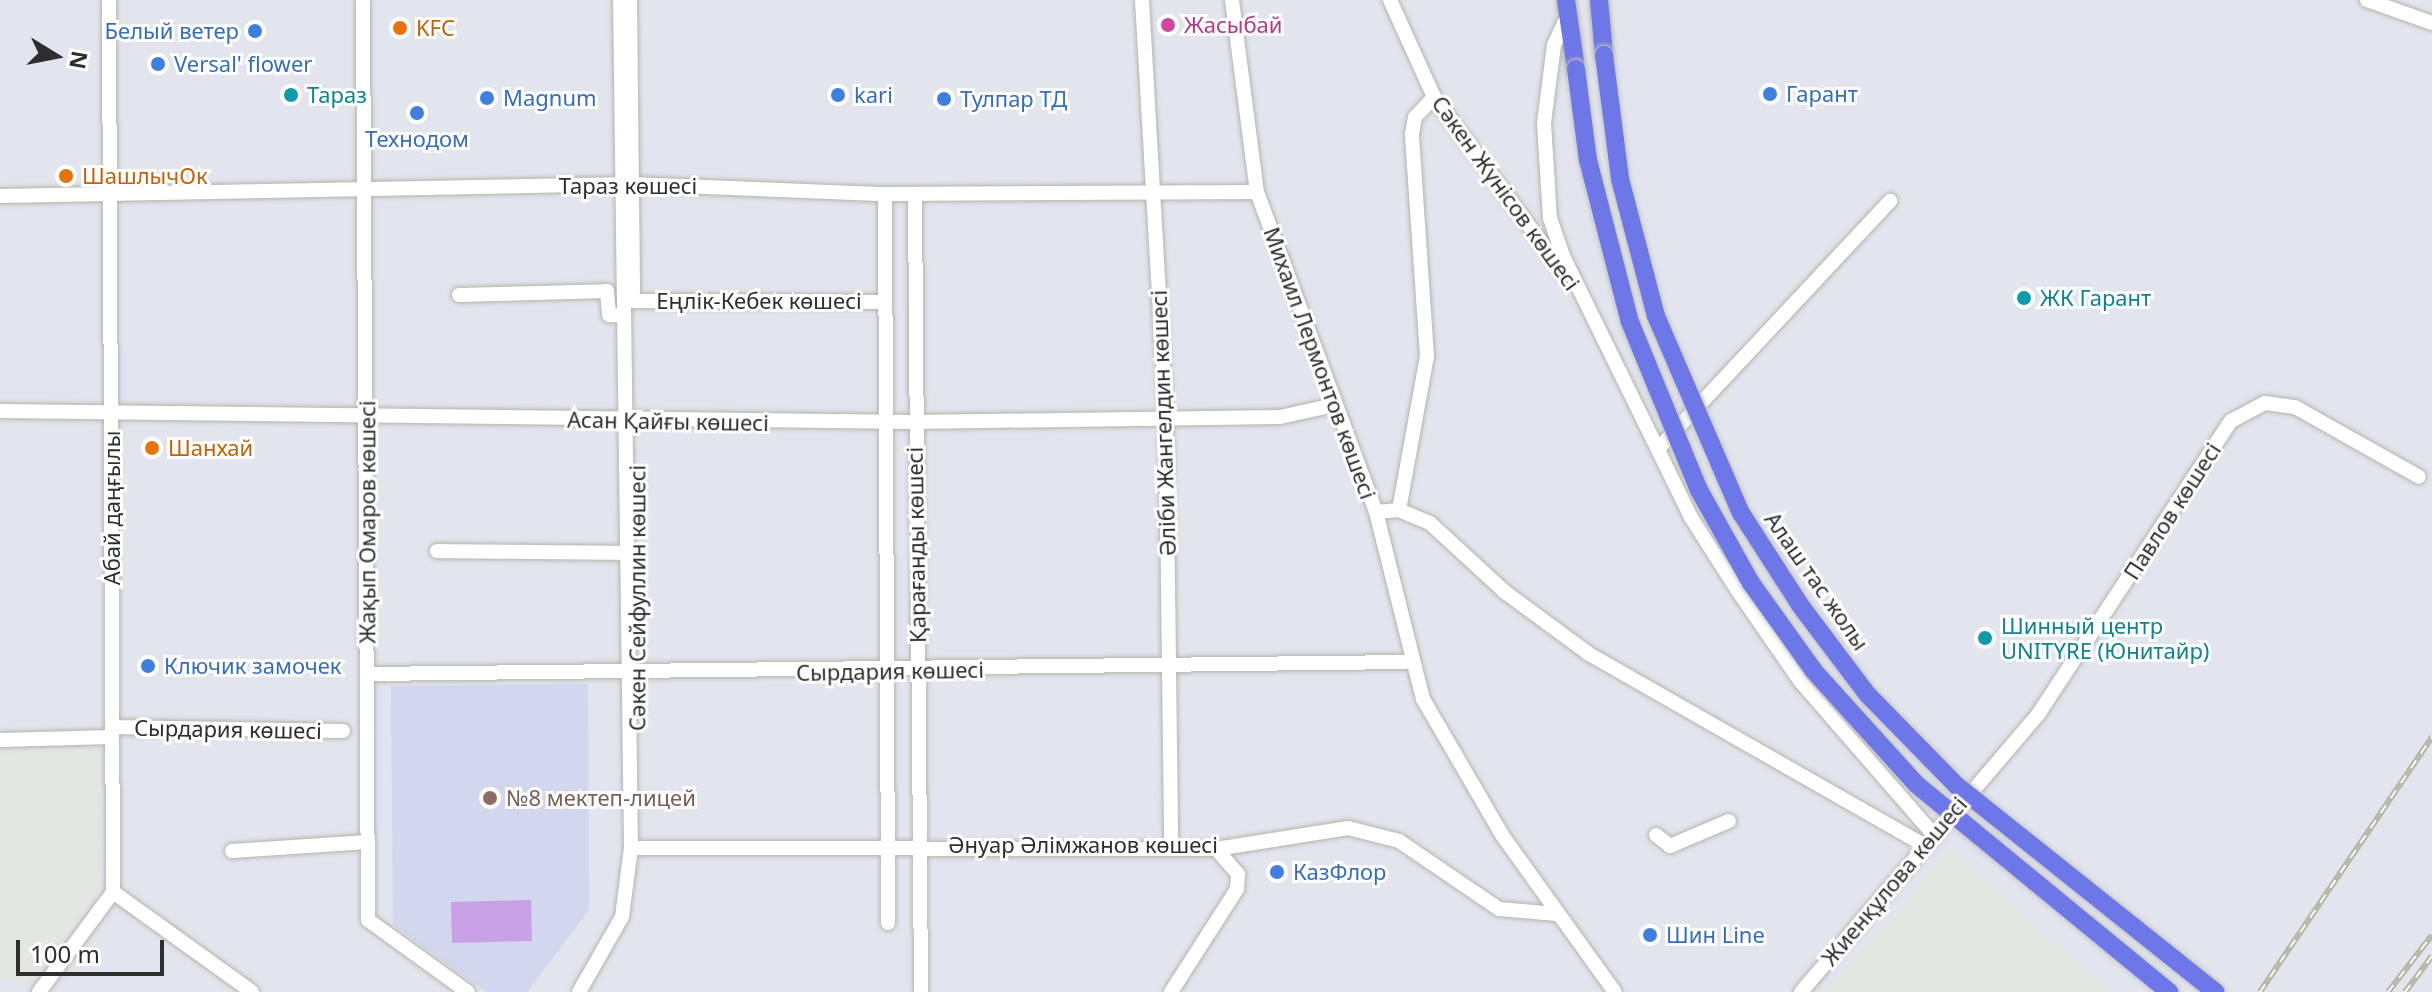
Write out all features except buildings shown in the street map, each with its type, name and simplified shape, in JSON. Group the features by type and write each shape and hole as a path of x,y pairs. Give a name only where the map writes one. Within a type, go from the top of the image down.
{"main road":[{"path":"1549,0 1566,8 1588,160 1630,322 1699,490 1751,583 1814,671 1916,784 2169,992"},
{"name":"Алаш тас жолы","path":"1599,0 1620,179 1656,316 1741,513 1800,605 1867,694 1956,785 2215,992"}],"street":[{"name":"Абай даңғылы","path":"109,0 113,892"},
{"name":"Жақып Омаров көшесі","path":"363,0 368,920 468,992"},
{"name":"Сәкен Сейфуллин көшесі","path":"620,0 633,301 629,553 634,674"},
{"name":"Сәкен Сейфуллин көшесі","path":"589,992 626,931 635,848 631,422 624,316 630,0"},
{"name":"Әліби Жангелдин көшесі","path":"1142,0 1166,419 1171,846"},
{"name":"Михаил Лермонтов көшесі","path":"1232,0 1257,192 1376,512 1399,510 1457,542 1505,592 1589,654 1928,839"},
{"name":"Сәкен Жүнісов көшесі","path":"1390,0 1434,97 1582,298"},
{"path":"2367,0 2432,23"},
{"path":"1566,8 1554,45 1546,165 1550,218 1582,298 1692,519 1800,681 1928,839"},
{"path":"1399,510 1427,356 1412,134 1415,117 1434,97"},
{"name":"Тараз көшесі","path":"0,196 111,189 366,191 626,184 885,194 1257,192"},
{"name":"Қарағанды көшесі","path":"885,194 883,672 884,846 888,923"},
{"name":"Қарағанды көшесі","path":"915,194 915,846 921,992"},
{"path":"1658,449 1890,201"},
{"name":"Еңлік-Кебек көшесі","path":"459,295 607,291 609,315 624,316"},
{"name":"Еңлік-Кебек көшесі","path":"633,301 884,302"},
{"name":"Павлов көшесі","path":"1988,771 2039,713 2198,468 2246,410 2265,403 2295,407 2419,477"},
{"name":"Асан Қайғы көшесі","path":"0,411 367,413 631,422 914,422 1280,417 1334,405"},
{"path":"1376,512 1423,699 1469,783 1557,914 1615,992"},
{"name":"Сәкен Сейфуллин көшесі","path":"437,551 629,553"},
{"name":"Сырдария көшесі","path":"367,674 917,672 1413,662"},
{"name":"Сырдария көшесі","path":"0,740 112,732 343,731"},
{"name":"Жиенқұлова көшесі","path":"1801,992 1988,771"},
{"path":"1656,835 1670,846 1729,821"},
{"name":"Әнуар Әлімжанов көшесі","path":"635,848 1171,846 1216,849 1307,832 1372,831 1414,849 1499,909 1557,914"},
{"path":"232,851 368,842"},
{"name":"Сәкен Сейфуллин көшесі","path":"579,992 622,917 635,848"},
{"path":"1171,992 1237,889 1238,874 1216,849"},
{"path":"39,992 113,892 252,992"}],"shaded area":[{"name":"№8 мектеп-лицей","path":"588,684 589,910 527,992 486,992 393,925 391,686"},
{"path":"98,748 100,889 33,982 0,980 0,750"},
{"path":"1950,848 2109,992 1827,992"},
{"path":"531,900 532,941 452,943 451,902"}],"railway":[{"path":"2260,992 2432,737"},
{"path":"2388,992 2432,935"},
{"path":"2405,992 2432,956"}],"place":[{"name":"Жасыбай","path":"1168,25"},
{"name":"KFC","path":"400,28"},
{"name":"Белый ветер","path":"255,31"},
{"name":"Versal' flower","path":"158,64"},
{"name":"Гарант","path":"1770,94"},
{"name":"Тараз","path":"291,95"},
{"name":"kari","path":"838,95"},
{"name":"Magnum","path":"487,98"},
{"name":"Тулпар ТД","path":"944,99"},
{"name":"Технодом","path":"417,113"},
{"name":"ШашлычОк","path":"66,176"},
{"name":"ЖК Гарант","path":"2024,298"},
{"name":"Шанхай","path":"152,448"},
{"name":"Шинный центр UNITYRE (Юнитайр)","path":"1985,638"},
{"name":"Ключик замочек","path":"148,666"},
{"name":"№8 мектеп-лицей","path":"490,798"},
{"name":"КазФлор","path":"1277,872"},
{"name":"Шин Line","path":"1650,935"}]}
